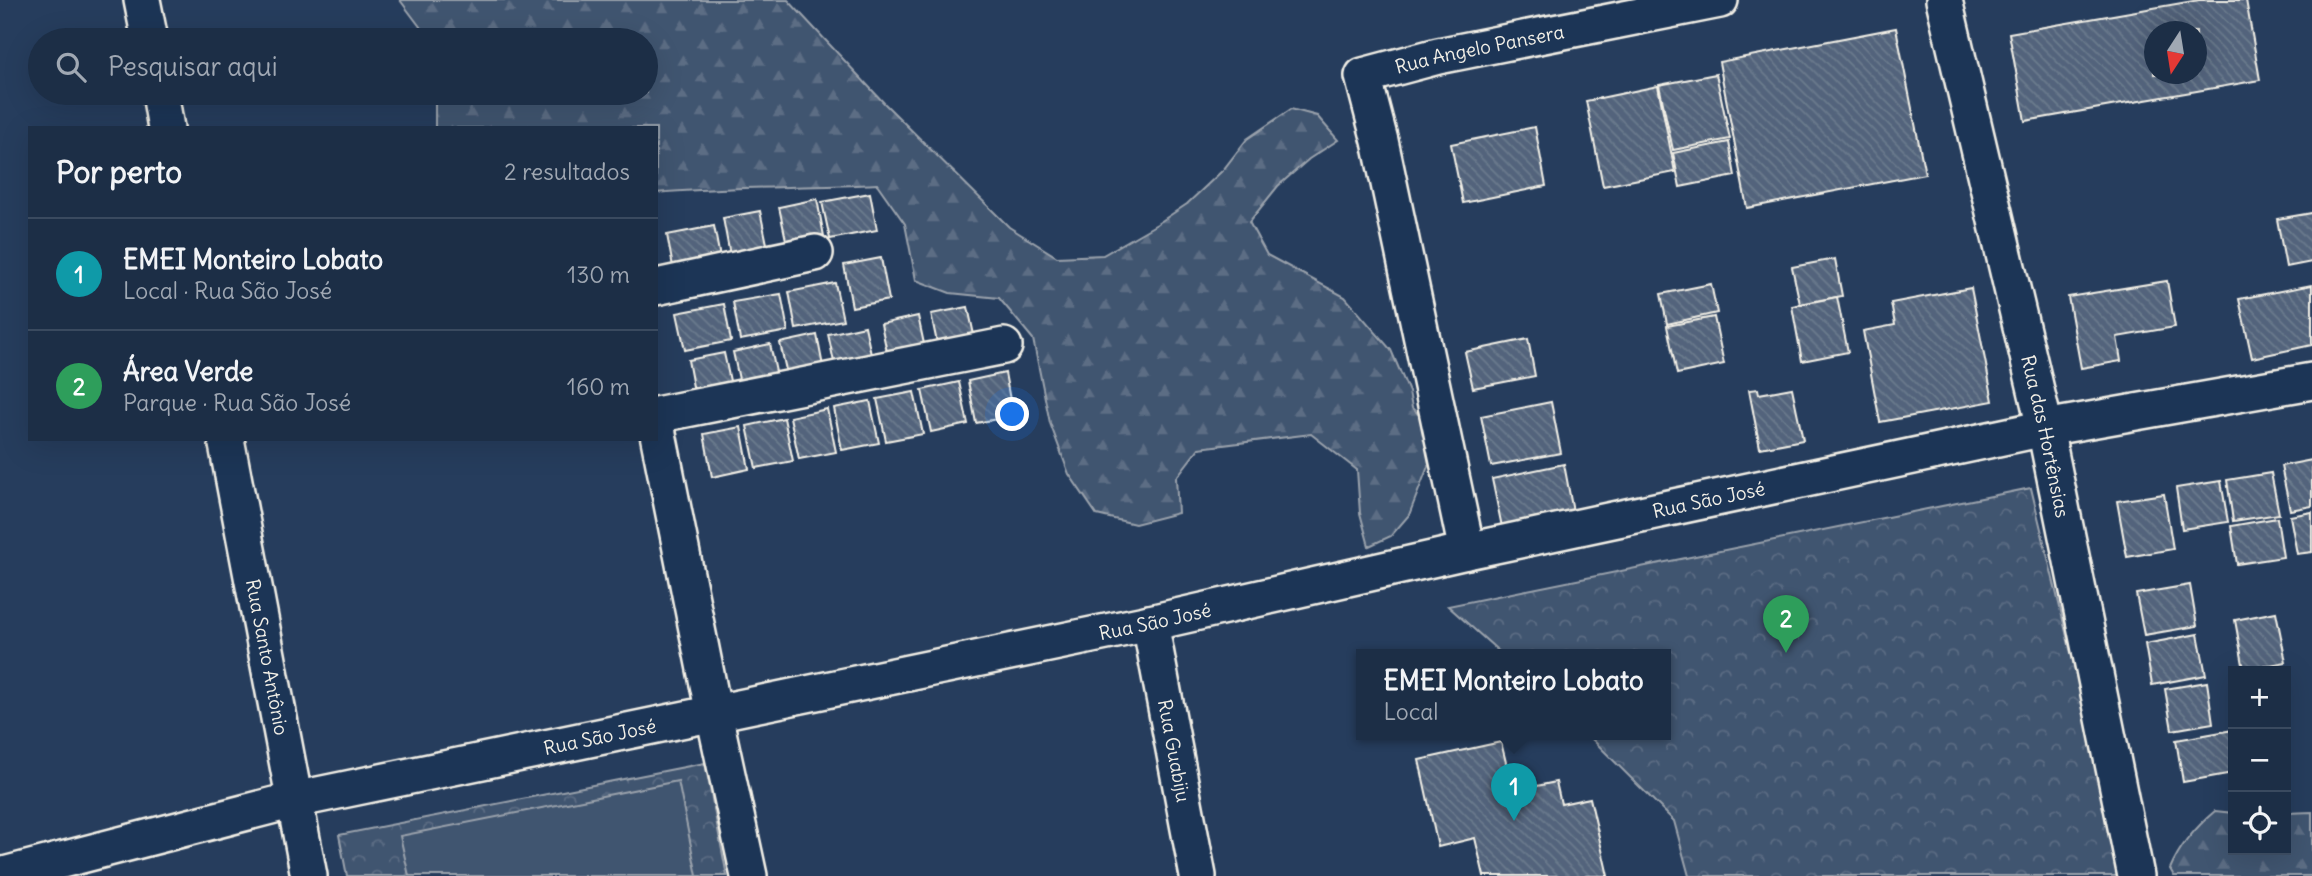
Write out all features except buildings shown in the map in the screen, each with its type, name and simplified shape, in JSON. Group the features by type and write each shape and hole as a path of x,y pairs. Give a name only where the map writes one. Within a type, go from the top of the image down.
{"street":[{"path":"142,0 148,28"},
{"name":"Rua Angelo Pansera","path":"1467,551 1380,141 1363,76 1437,56 1720,0"},
{"name":"Rua das Hortênsias","path":"1944,0 2045,428 2136,876"},
{"path":"162,105 166,126"},
{"path":"658,287 815,253"},
{"path":"658,415 1004,346"},
{"name":"Rua São José","path":"0,876 295,800 1150,623 1467,551 2045,428 2312,381"},
{"path":"658,434 749,876"},
{"name":"Rua Santo Antônio","path":"226,441 309,876"},
{"name":"Rua Guabiju","path":"1150,623 1198,876"}],"green space":[{"path":"400,0 788,0 885,104 1009,227 1057,257 1103,255 1187,204 1223,170 1247,139 1291,109 1317,116 1338,140 1309,159 1278,186 1249,222 1267,255 1345,297 1391,350 1409,392 1412,408 1430,425 1434,451 1409,515 1391,536 1369,546 1360,513 1357,470 1311,434 1199,448 1176,478 1178,513 1135,524 1097,515 1069,474 1050,423 1033,339 999,298 950,293 916,280 905,224 877,184 658,193 658,126 435,126 435,105 658,105 658,28 421,28"},
{"path":"2031,488 2125,876 1689,876 1674,821 1593,740 1671,740 1671,649 1496,649 1448,606"},
{"path":"705,763 727,876 347,876 339,835"},
{"path":"678,781 697,876 409,876 400,836"},
{"path":"2215,811 2228,812 2228,855 2291,855 2291,813 2312,812 2312,876 2174,876 2170,869 2195,830"}],"place":[{"name":"Área Verde","path":"1786,653"},
{"name":"EMEI Monteiro Lobato","path":"1514,821"}]}
